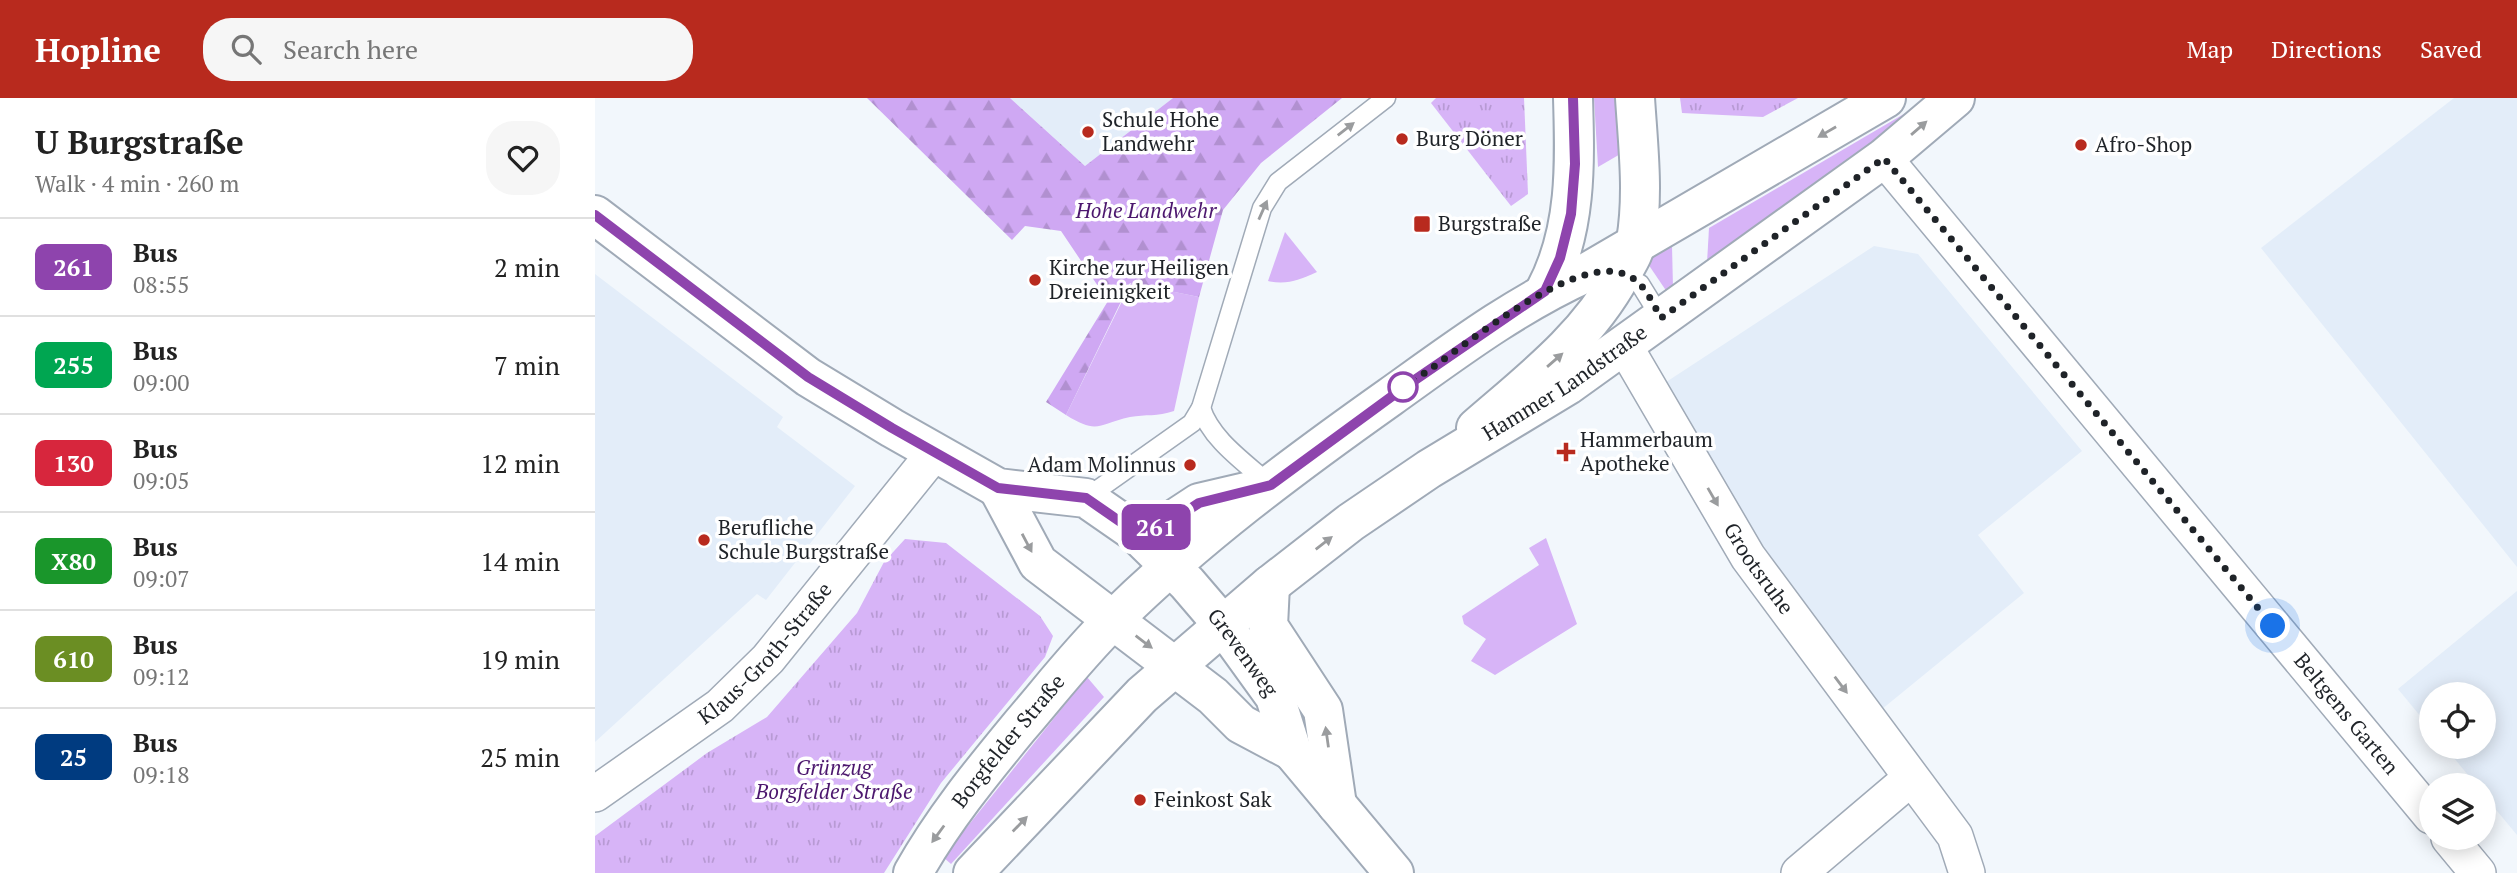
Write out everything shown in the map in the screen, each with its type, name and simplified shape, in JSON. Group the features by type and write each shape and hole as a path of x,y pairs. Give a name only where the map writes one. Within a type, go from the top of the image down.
{"main road":[{"path":"1545,291 1560,258 1571,214 1575,164 1573,98"},
{"path":"1429,468 1563,353 1604,306 1640,168 1635,98"},
{"path":"1114,619 1271,485 1406,386 1545,291 1615,264 1886,98"},
{"name":"Hammer Landstraße","path":"1183,659 1263,591 1351,522 1429,468 1568,385 1884,158 1955,98"},
{"path":"595,215 808,377 935,453 998,488 1086,498 1135,532 1160,577"},
{"path":"1135,532 1167,524 1199,503 1271,485"},
{"path":"998,488 1038,563 1114,619 1183,659"},
{"path":"973,873 1142,695 1183,659 1217,529"},
{"path":"1070,587 1160,577"},
{"name":"Grevenweg","path":"1160,577 1198,596 1223,625 1275,697 1292,751"},
{"path":"1198,596 1263,591 1268,626 1323,710 1337,805"},
{"name":"Borgfelder Straße","path":"913,873 989,763 1114,619"},
{"name":"Grevenweg","path":"1183,659 1213,696 1241,724 1292,751 1394,873"}],"street":[{"name":"Beltgens Garten","path":"1884,158 2419,802"},
{"name":"Grootsruhe","path":"1624,345 1748,557 1955,836 1967,873"},
{"name":"Klaus-Groth-Straße","path":"595,794 720,706 768,659 935,453"},
{"path":"1799,873 1911,778"},
{"path":"2459,850 2478,873"}],"lane":[{"path":"1086,498 1182,432 1201,408 1262,208 1278,182 1386,98"},
{"path":"1615,264 1640,284 1661,318"},
{"path":"1201,408 1229,449 1271,485"}],"shaded area":[{"name":"Schule Hohe Landwehr","path":"1010,98 1173,98 1085,166"},
{"path":"2454,98 2517,98 2517,567 2261,248"},
{"path":"1874,246 1918,254 2082,451 1978,535 2024,593 1876,714 1654,390"},
{"name":"Berufliche Schule Burgstraße","path":"595,274 783,417 777,427 855,486 766,600 757,594 595,742"},
{"path":"2517,591 2517,835 2496,810 2496,773 2466,773 2455,759 2496,759 2496,682 2419,682 2419,714 2398,689"}],"green space":[{"name":"Hohe Landwehr","path":"867,98 1010,98 1085,166 1173,98 1342,98 1261,163 1223,210 1199,297 1130,283 1066,415 1046,402 1108,301 1061,231 1025,226 1012,240"},
{"path":"1436,98 1524,98 1528,194 1511,206 1431,103"},
{"path":"1594,98 1618,98 1622,153 1598,167"},
{"path":"1680,98 1798,98 1763,117 1682,113"},
{"path":"1909,111 1913,116 1707,263 1709,228"},
{"path":"1285,232 1317,272 1293,281 1268,281"},
{"path":"1672,246 1673,287 1667,292 1646,261"},
{"path":"1131,283 1199,297 1174,411 1130,417 1098,426 1085,425 1066,415"},
{"path":"1546,538 1577,624 1495,675 1471,661 1486,639 1464,624 1462,616 1539,565 1529,548"},
{"name":"Grünzug Borgfelder Straße","path":"905,539 946,543 1040,616 1053,636 1045,657 941,783 884,873 595,873 595,836 707,753 767,717 857,613 884,562"},
{"path":"1087,677 1104,697 951,864 943,857"}],"bus line":[{"name":"261","path":"595,215 808,377 839,397 998,488 1086,498 1135,532 1167,524 1199,503 1271,485 1338,434 1545,291 1560,258 1571,214 1575,164 1573,98"}],"place":[{"name":"Schule Hohe Landwehr","path":"1088,132"},
{"name":"Burg Döner","path":"1402,139"},
{"name":"Afro-Shop","path":"2081,145"},
{"name":"Burgstraße","path":"1422,224"},
{"name":"Kirche zur Heiligen Dreieinigkeit","path":"1035,280"},
{"name":"Hammerbaum Apotheke","path":"1566,452"},
{"name":"Adam Molinnus","path":"1190,465"},
{"name":"Berufliche Schule Burgstraße","path":"704,540"},
{"name":"Feinkost Sak","path":"1140,800"}],"route":[{"path":"1403,387 1545,291 1586,273 1604,270 1630,276 1640,284 1661,318 1884,158 2273,626"}]}
